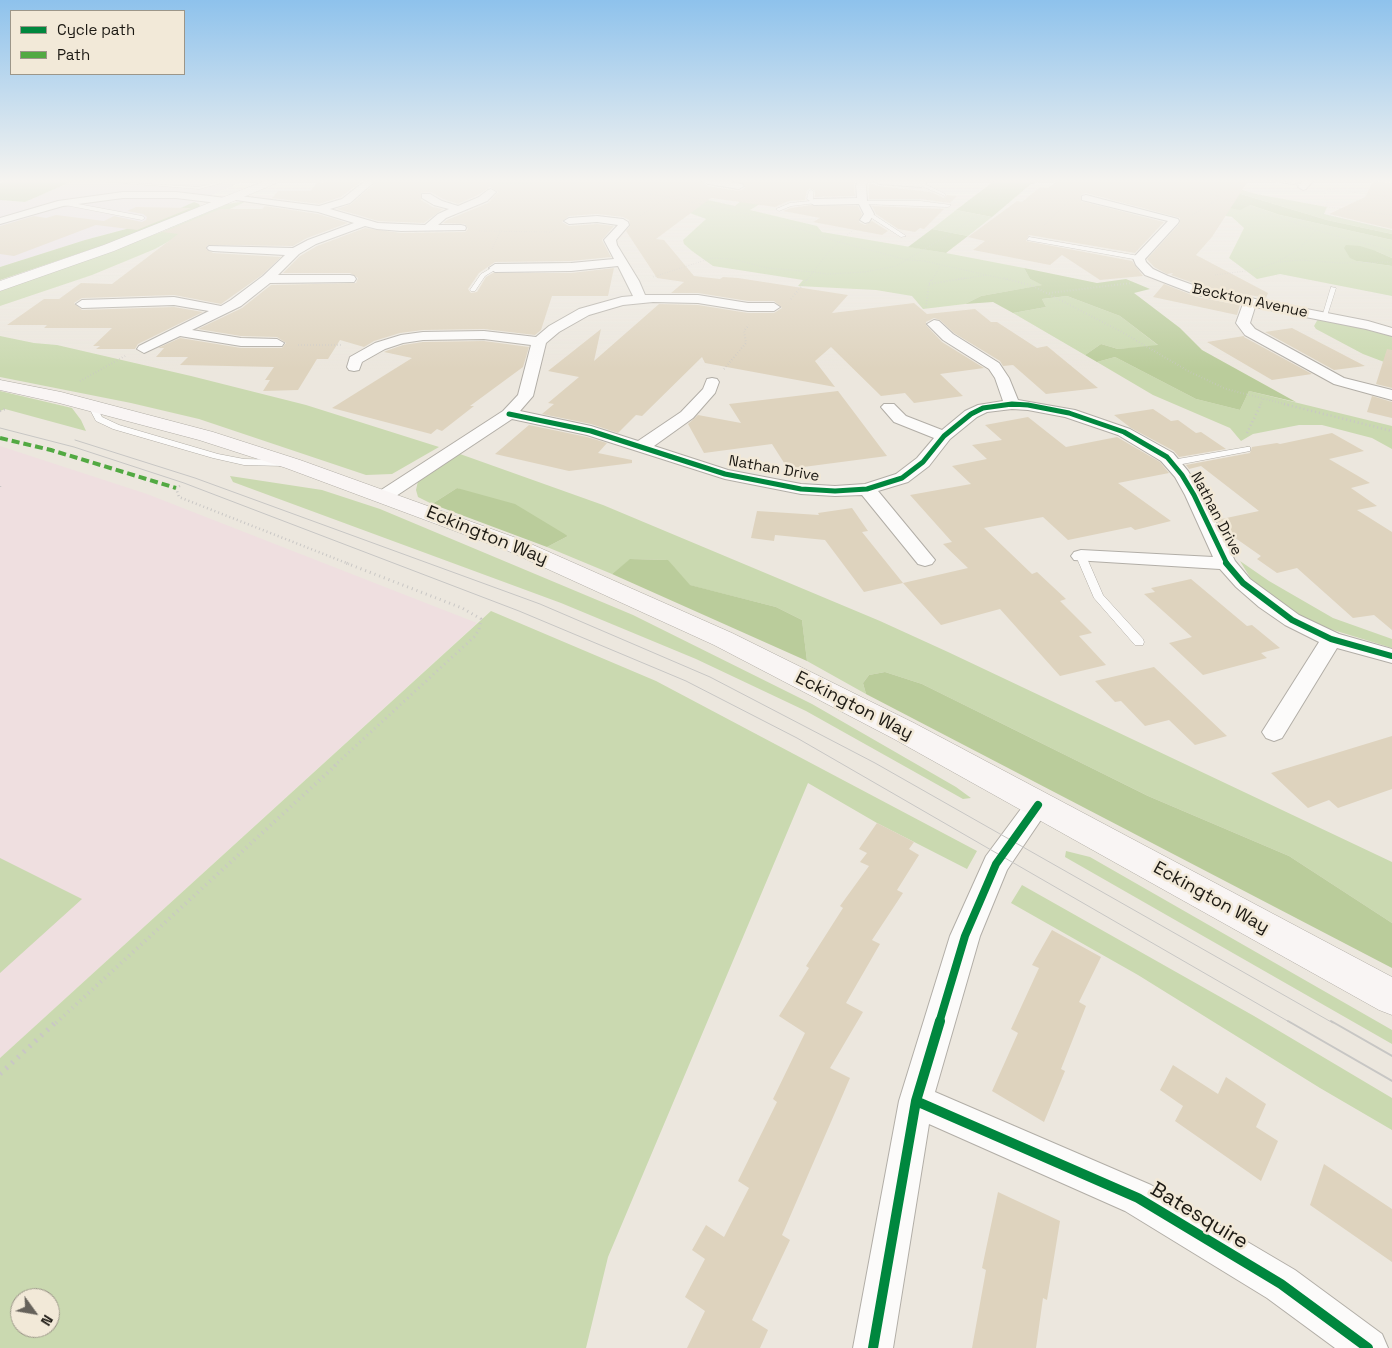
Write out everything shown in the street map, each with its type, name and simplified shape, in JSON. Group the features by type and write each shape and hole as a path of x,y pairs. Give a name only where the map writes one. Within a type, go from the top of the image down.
{"main road":[{"name":"Eckington Way","path":"0,385 92,406 206,436 384,496 514,545 723,639 904,732 1392,998"}],"street":[{"path":"0,286 119,244"},
{"path":"144,349 224,310 248,294 295,252 309,244"},
{"path":"612,244 633,281 640,298"},
{"path":"1139,258 1152,244"},
{"path":"213,248 246,245 295,252"},
{"name":"Beckton Avenue","path":"1139,258 1140,263 1150,272 1201,292 1324,316 1392,332"},
{"path":"495,268 571,267 621,262"},
{"path":"267,279 322,276 350,280"},
{"path":"384,496 509,414 525,396 539,342 554,329 584,312 613,303 640,298 684,298 761,308 774,307"},
{"path":"82,304 118,299 204,305 224,310"},
{"path":"1251,302 1244,316 1243,323 1250,332 1339,381 1392,394"},
{"path":"934,324 948,337 994,366 1002,378 1012,404"},
{"path":"180,332 236,347 277,343"},
{"path":"354,368 355,360 380,346 401,339 448,334 512,338 539,342"},
{"path":"639,447 651,441 687,415 710,390 712,382"},
{"name":"Nathan Drive","path":"509,414 591,431 725,474 801,489 835,491 867,489 902,478 913,472 944,436 971,414 983,408 1012,404 1047,408 1098,422 1124,432 1147,444 1172,463 1194,495 1226,563 1243,583 1266,602 1292,620 1331,639 1392,656"},
{"path":"889,407 900,419 944,436"},
{"path":"867,489 925,560"},
{"path":"1081,556 1226,563"},
{"path":"1274,732 1331,639"},
{"path":"873,1348 916,1101 965,936 996,864 1038,805"},
{"name":"Batesquire","path":"916,1101 1138,1198 1281,1284 1368,1348"}],"lane":[{"path":"1057,244 1139,258"},
{"path":"473,290 483,275 495,268"},
{"path":"1324,316 1333,288"},
{"path":"1172,463 1247,449"},
{"path":"1081,556 1098,596 1139,642"}],"path":[{"path":"712,382 746,343 744,331 760,314 789,302 837,244"},
{"path":"846,244 908,260 990,275 1032,286 1122,332 1188,372 1226,389 1392,431"},
{"path":"633,281 644,280 712,258 733,259 767,268 813,272 865,272 896,266 934,244"},
{"path":"1048,293 1253,270 1277,262 1300,249 1304,244"},
{"path":"1366,244 1392,251"},
{"path":"1277,262 1300,260 1340,263 1392,262"},
{"path":"934,324 939,321 925,306 929,284 941,265"},
{"path":"929,284 990,275"},
{"path":"277,343 380,346"},
{"path":"78,382 133,351 144,349"},
{"path":"0,411 5,409"},
{"path":"0,1074 479,630 481,619 462,608 179,497 176,488 180,486"}],"shaded area":[{"path":"0,244 73,244 0,267"},
{"path":"0,446 147,494 477,623 0,1058"}],"green space":[{"path":"73,244 107,244 0,280 0,267"},
{"path":"129,244 164,244 92,275 0,306 0,291"},
{"path":"684,244 892,244 1024,268 1030,279 1043,285 981,296 965,304 923,309 912,296 876,290 798,286 803,280 713,266"},
{"path":"912,244 958,244 946,253 908,247"},
{"path":"1236,244 1392,244 1392,258 1376,251 1357,261 1392,266 1392,296 1280,274 1257,279 1229,258"},
{"path":"1346,245 1360,246 1392,258 1392,266 1357,261 1350,258 1344,248"},
{"path":"1024,268 1097,283 1126,279 1150,289 1134,293 1180,328 1202,350 1296,402 1249,391 1240,410 1196,399 1115,357 1097,362 1085,355 1101,344 1118,349 1158,345 1120,316 1067,296 1042,299 1046,307 1013,313 993,302 965,304 981,296 1042,285 1030,279"},
{"path":"1067,296 1120,316 1159,346 1118,349 1101,344 1085,355 1013,313 1046,307 1042,299"},
{"path":"1318,319 1338,322 1392,336 1392,365 1363,354 1316,329 1314,326"},
{"path":"0,336 34,343 57,345 306,405 439,447 392,474 366,475 199,419 131,403 0,377"},
{"path":"1115,357 1196,399 1240,410 1249,391 1392,426 1392,449 1372,438 1322,425 1299,425 1253,434 1241,441 1230,428 1153,395 1097,362"},
{"path":"0,391 72,408 86,431 5,409 0,411"},
{"path":"460,454 603,505 880,621 1392,862 1392,923 1289,856 1148,796 922,684 885,672 869,675 863,683 866,694 807,661 802,620 776,607 689,585 667,560 631,559 612,574 547,547 568,536 457,488 432,504 418,497 416,490 418,481 427,473"},
{"path":"230,476 322,490 380,509 633,615 812,704 956,787 971,798 963,799 806,711 696,659 561,603 233,482"},
{"path":"457,488 515,504 568,536 547,547 432,504"},
{"path":"630,559 668,560 690,585 776,607 802,620 807,661 612,574"},
{"path":"1240,561 1269,581 1333,618 1392,639 1392,648 1320,626 1281,605 1251,579"},
{"path":"491,611 656,681 977,851 967,869 877,823 808,783 608,1257 586,1348 0,1348 0,1058"},
{"path":"885,672 922,684 1148,796 1289,856 1392,923 1392,968 866,694 863,683 869,675"},
{"path":"1066,851 1090,857 1392,1030 1392,1044 1065,857"},
{"path":"0,858 82,899 0,973"},
{"path":"1022,885 1254,1016 1392,1098 1392,1130 1320,1088 1138,975 1011,903"}],"building":[{"path":"0,244 46,244 14,256 0,254"},
{"path":"165,244 297,244 293,246 208,245 206,249 213,253 281,257 262,275 221,304 174,295 82,298 74,303 82,310 174,307 203,312 138,344 135,349 96,349 100,346 93,346 112,328 44,328 47,325 7,325 44,299 59,299 81,283 112,284"},
{"path":"323,244 604,244 611,257 571,261 495,262 479,273 468,289 471,293 477,292 486,277 493,273 571,273 614,268 608,296 552,296 541,330 535,335 484,329 423,330 400,333 374,341 364,347 340,340 328,359 317,359 298,390 263,391 270,380 265,380 274,367 180,365 188,357 156,357 164,348 158,348 180,338 241,348 282,348 286,343 277,337 241,336 198,329 242,308 271,285 356,283 358,278 350,273 283,273 300,256"},
{"path":"635,244 667,244 694,276 720,279 723,277 738,278 848,295 832,313 914,303 927,314 975,309 991,322 997,322 1037,348 1047,346 1098,388 1046,394 1013,365 1003,366 1000,361 954,333 940,320 934,318 926,322 926,325 942,342 984,368 940,374 963,396 914,403 905,393 881,396 831,347 815,361 835,387 705,363 702,357 642,416 636,415 618,433 591,424 542,414 554,404 548,403 579,377 548,371 601,329 594,361 659,304 698,305 748,313 774,313 782,308 774,301 748,301 698,293 671,293 684,282 657,278"},
{"path":"981,244 1041,244 1132,261 1143,276 1100,280 1062,255 1050,265 973,250"},
{"path":"1081,244 1144,244 1135,253"},
{"path":"1161,244 1206,244 1196,255 1268,293 1266,298 1204,287 1171,275 1173,273 1167,274 1154,267 1147,259"},
{"path":"1164,284 1197,297 1240,305 1237,315 1153,297"},
{"path":"1292,328 1365,366 1334,370 1265,332"},
{"path":"1244,336 1312,374 1272,380 1207,342"},
{"path":"484,341 529,347 523,367 470,406 474,406 442,431 437,429 431,434 332,408 412,358 384,352 386,351 403,345 423,342"},
{"path":"1387,349 1392,350 1392,388 1376,384"},
{"path":"838,391 887,456 788,469 772,444 704,453 688,424 698,415 741,423 729,404"},
{"path":"1372,396 1392,402 1392,418 1367,412"},
{"path":"1153,409 1171,421 1178,420 1196,433 1201,432 1226,449 1179,457 1174,451 1131,428 1114,415"},
{"path":"1028,417 1066,447 1117,437 1160,462 1169,473 1118,483 1171,521 1135,530 1131,527 1068,540 1043,517 984,528 1032,574 1037,572 1066,599 1060,601 1092,633 1079,636 1106,665 1060,676 1000,609 941,625 903,583 968,568 943,544 952,542 910,495 971,484 952,466 987,459 972,445 1002,440 985,425"},
{"path":"529,425 607,443 598,453 632,460 632,463 569,471 495,454"},
{"path":"1332,433 1364,451 1329,459 1370,483 1351,488 1377,506 1357,510 1392,532 1392,630 1374,615 1353,618 1297,568 1277,573 1257,559 1261,556 1221,528 1217,520 1259,511 1201,466 1189,469 1186,465 1250,453 1252,447 1280,444"},
{"path":"852,508 868,531 862,532 903,583 864,592 825,540 775,535 774,541 751,538 757,511 819,515 818,513"},
{"path":"1191,579 1247,626 1252,625 1280,648 1261,653 1267,658 1203,675 1169,643 1192,637 1144,594 1155,592 1151,588"},
{"path":"1154,667 1227,736 1195,745 1169,720 1145,726 1121,701 1115,702 1095,681"},
{"path":"1392,736 1392,789 1338,808 1329,800 1308,808 1271,773"},
{"path":"877,823 914,842 909,849 919,855 897,890 903,893 872,940 880,944 846,1003 863,1012 830,1068 850,1078 782,1235 790,1240 752,1320 768,1330 760,1348 687,1348 705,1311 685,1297 705,1259 692,1250 706,1225 724,1237 749,1188 738,1181 777,1102 773,1099 805,1033 779,1016 809,968 806,966 843,908 840,906 869,866 860,862 867,853 859,849"},
{"path":"1052,930 1101,957 1079,1002 1086,1006 1061,1069 1065,1071 1044,1122 992,1091 1018,1033 1011,1029 1039,968 1032,965"},
{"path":"1173,1065 1218,1094 1226,1077 1266,1104 1256,1127 1278,1141 1261,1181 1175,1121 1183,1106 1160,1090"},
{"path":"1324,1164 1392,1209 1392,1262 1310,1205"},
{"path":"998,1192 1060,1221 1047,1300 1043,1298 1036,1348 972,1348 986,1270 982,1268"}],"tram line":[{"path":"0,428 74,447 184,483 519,611 686,681 797,738 1291,1023"},
{"path":"75,440 195,478 540,604 710,677 875,763 1333,1023"},
{"path":"1288,1021 1392,1081"},
{"path":"1331,1021 1392,1056"}],"marked path":[{"path":"0,438 51,450 176,488"}],"cycle path":[{"path":"509,414 591,431 725,474 801,489 835,491 867,489 902,478 923,462 944,436 971,414 983,408 1012,404 1028,405 1069,413 1124,432 1167,457 1182,475 1194,495 1226,563 1243,583 1266,602 1292,620 1331,639 1392,656"},
{"path":"873,1348 916,1101 965,936 996,864 1038,805"},
{"path":"916,1101 1138,1198 1281,1284 1368,1348"}]}
